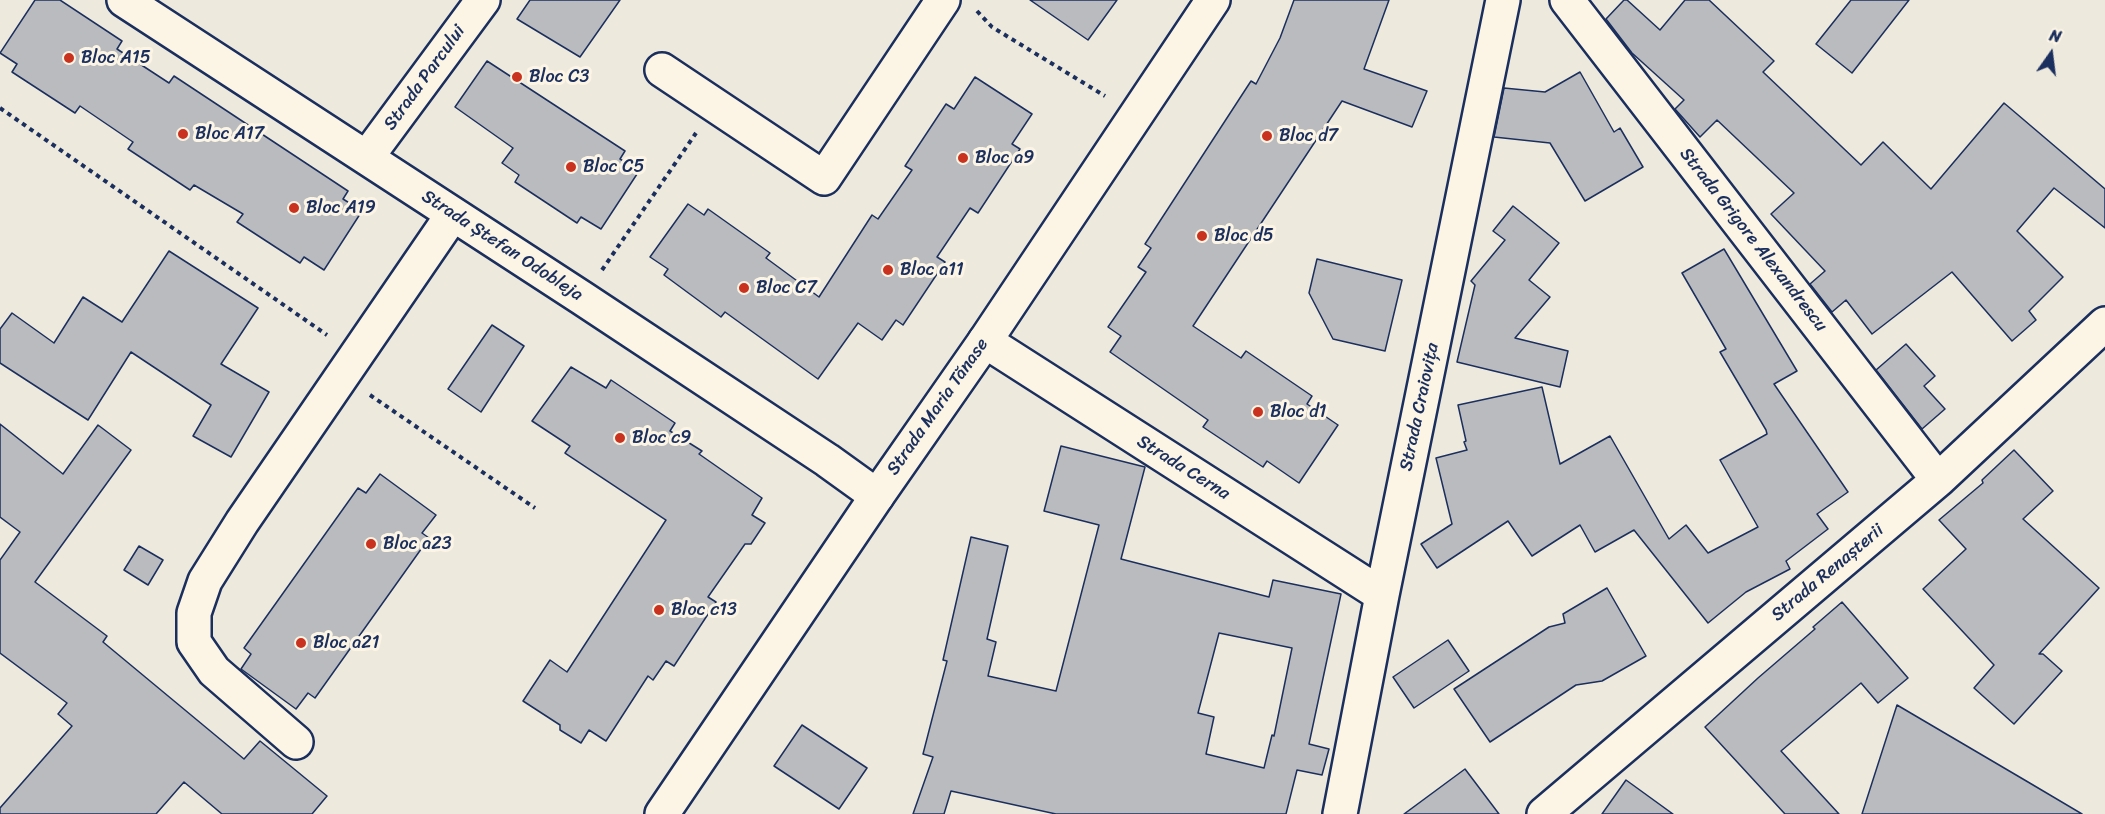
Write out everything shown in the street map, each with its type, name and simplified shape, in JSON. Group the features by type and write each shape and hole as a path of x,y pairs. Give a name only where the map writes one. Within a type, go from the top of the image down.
{"street":[{"name":"Strada Ștefan Odobleja","path":"124,0 582,298 827,460 877,496"},
{"name":"Strada Parcului","path":"367,157 483,0"},
{"name":"Strada Maria Tănase","path":"663,814 877,496 985,341 1213,0"},
{"name":"Strada Craiovița","path":"1340,814 1382,595 1503,0"},
{"name":"Strada Grigore Alexandrescu","path":"1567,0 1938,480"},
{"path":"662,69 824,178 958,3"},
{"path":"296,742 214,671 194,642 194,613 205,580 242,522 453,214"},
{"name":"Strada Renașterii","path":"1544,814 1938,480 2105,324"},
{"name":"Strada Cerna","path":"985,341 1382,595"}],"path":[{"path":"958,3 992,27 1135,115"},
{"path":"582,298 715,105"},
{"path":"0,108 349,365 535,508"}],"building":[{"path":"35,0 60,0 122,41 117,49 169,83 174,76 348,191 343,199 362,211 324,270 304,257 300,263 237,222 243,214 194,185 190,190 128,149 133,142 80,106 75,113 12,72 17,64 0,53"},
{"path":"530,0 620,0 580,57 517,19"},
{"path":"1030,0 1117,0 1088,40"},
{"path":"1294,0 1389,0 1364,69 1427,91 1412,127 1342,101 1193,326 1241,358 1246,351 1312,396 1307,404 1338,425 1299,483 1267,461 1263,467 1203,427 1208,420 1110,352 1121,336 1108,327 1146,272 1138,267 1151,248 1145,244 1251,81 1256,84 1280,38"},
{"path":"1624,0 1627,0 1660,30 1685,0 1709,0 1774,61 1763,72 1861,165 1883,142 1931,189 2004,103 2105,189 2105,228 2054,188 2017,231 2063,277 2029,311 2036,320 2012,341 1952,272 1872,334 1846,300 1832,312 1810,284 1825,271 1771,214 1794,193 1717,120 1700,137 1675,109 1684,100 1632,53 1606,19"},
{"path":"1851,0 1909,0 1852,73 1816,44"},
{"name":"Bloc C5","path":"487,61 625,151 620,159 639,171 601,229 581,217 577,223 515,182 519,175 502,163 513,148 455,107"},
{"path":"1580,72 1614,132 1620,128 1643,167 1585,201 1550,143 1494,137 1504,88 1545,92"},
{"path":"975,77 1032,114 1012,144 1020,149 978,213 970,208 937,257 945,262 903,325 896,320 882,340 858,323 818,379 725,312 721,317 664,275 668,269 650,257 688,204 704,215 708,209 770,253 766,258 819,297 872,215 878,219 912,170 905,166 946,104 954,109"},
{"path":"1513,206 1559,243 1529,280 1550,297 1515,338 1568,351 1560,387 1457,362 1475,285 1471,281 1505,240 1493,231"},
{"path":"1724,249 1797,371 1774,384 1848,492 1817,514 1828,529 1786,561 1790,569 1746,592 1708,623 1634,530 1595,552 1580,525 1532,556 1508,521 1437,568 1421,544 1452,524 1436,458 1467,450 1458,405 1542,387 1560,464 1610,436 1669,539 1686,525 1708,553 1758,527 1720,460 1767,434 1766,430 1720,352 1726,349 1682,273"},
{"path":"169,251 258,308 221,364 269,392 231,457 193,436 211,405 131,352 88,420 0,363 0,329 12,313 54,343 83,297 122,322"},
{"path":"1317,259 1402,280 1385,351 1333,339 1309,293"},
{"path":"492,325 524,346 481,412 448,389"},
{"path":"1906,344 1935,376 1924,386 1945,409 1922,429 1876,370"},
{"path":"571,367 606,388 611,380 675,423 670,431 702,451 699,454 762,498 752,515 765,523 751,544 745,544 708,597 716,602 674,666 666,661 653,680 648,676 606,741 589,730 581,743 560,730 560,725 523,701 550,660 567,672 666,520 565,453 570,446 532,421"},
{"path":"0,424 63,474 98,425 131,450 35,582 107,636 103,642 244,759 260,741 327,796 312,814 222,814 184,782 156,814 0,814 0,808 72,726 58,714 67,703 0,653 0,560 20,532 0,517"},
{"path":"1061,446 1145,467 1121,559 1269,597 1273,580 1341,594 1309,744 1329,749 1322,775 1297,770 1286,814 1056,814 951,791 944,814 913,814 933,757 923,754 947,661 943,660 971,537 1008,546 987,639 996,642 988,676 1056,691 1099,525 1044,511","holes":["1219,633 1292,648 1274,736 1272,735 1264,768 1206,754 1214,717 1198,713"]},
{"path":"2014,450 2053,491 2023,519 2099,588 2039,654 2043,654 2062,671 2014,724 1974,688 1994,665 1923,589 1966,549 1939,520 1983,483 1982,480"},
{"path":"380,474 436,515 422,533 429,538 315,698 308,693 296,709 241,669 251,654 244,648 358,488 366,493"},
{"path":"139,546 163,560 148,585 124,570"},
{"path":"1607,588 1646,656 1602,681 1576,685 1490,742 1454,689 1549,627 1565,623 1563,614"},
{"path":"1842,602 1908,678 1878,703 1861,683 1781,751 1839,814 1785,814 1705,727"},
{"path":"1448,640 1469,671 1414,708 1393,677"},
{"path":"1897,705 2028,782 2082,814 1862,814"},
{"path":"802,725 867,768 839,809 774,766"},
{"path":"1465,769 1499,814 1404,814"},
{"path":"1626,780 1673,814 1602,814"}],"place":[{"name":"Bloc A15","path":"69,58"},
{"name":"Bloc C3","path":"517,77"},
{"name":"Bloc A17","path":"183,134"},
{"name":"Bloc d7","path":"1267,136"},
{"name":"Bloc a9","path":"963,158"},
{"name":"Bloc C5","path":"571,167"},
{"name":"Bloc A19","path":"294,208"},
{"name":"Bloc d5","path":"1202,236"},
{"name":"Bloc a11","path":"888,270"},
{"name":"Bloc C7","path":"744,288"},
{"name":"Bloc d1","path":"1258,412"},
{"name":"Bloc c9","path":"620,438"},
{"name":"Bloc a23","path":"371,544"},
{"name":"Bloc c13","path":"659,610"},
{"name":"Bloc a21","path":"301,643"}]}
